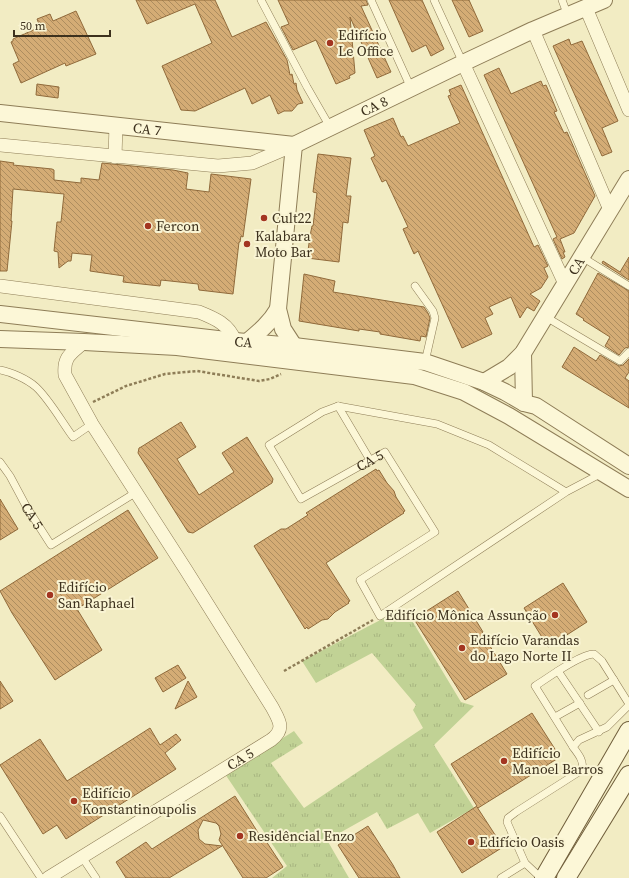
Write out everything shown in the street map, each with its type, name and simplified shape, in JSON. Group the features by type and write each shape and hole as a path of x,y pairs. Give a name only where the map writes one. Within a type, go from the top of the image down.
{"main road":[{"path":"544,878 629,731"},
{"path":"566,878 629,775"}],"street":[{"name":"CA 8","path":"294,145 533,30 604,0"},
{"path":"586,8 629,110"},
{"path":"533,30 610,210"},
{"path":"463,63 565,284"},
{"name":"CA 7","path":"0,112 294,145"},
{"path":"115,157 116,125"},
{"path":"0,146 218,166 252,163 294,145 278,309 283,329 294,346"},
{"name":"CA","path":"484,382 508,367 523,353 629,179"},
{"path":"0,286 199,312 219,320 241,341 267,326 278,309"},
{"path":"6,315 4,339 176,347 324,357 414,376 464,392 509,416 629,489"},
{"name":"CA","path":"6,315 294,346 324,357 425,362 484,382 524,403 536,406 629,466"},
{"name":"CA 5","path":"48,878 271,740 280,730 278,719 272,707 92,424 65,374 64,366 66,359 84,342"},
{"path":"523,353 524,403"}],"lane":[{"path":"262,0 307,87 330,127"},
{"path":"371,0 411,88"},
{"path":"434,0 463,63"},
{"path":"562,0 568,16"},
{"path":"582,257 629,286"},
{"path":"415,286 433,311 435,318 425,362"},
{"path":"546,316 620,361 629,352"},
{"path":"0,370 10,372 36,387 51,405 73,437 92,424"},
{"path":"338,406 437,424 489,445 566,492"},
{"path":"338,406 370,460"},
{"name":"CA 5","path":"338,406 322,412 270,445 301,499 385,452 435,532 360,580 380,616"},
{"name":"CA 5","path":"0,462 51,545 135,493"},
{"path":"380,616 566,492 603,472"},
{"path":"540,878 525,863 507,822 508,818 582,770 583,766 581,759 573,748 535,686 558,671 590,654 594,654 602,661 629,705 615,720 599,732 579,740 573,748"},
{"path":"558,671 599,732"},
{"path":"588,696 614,680"},
{"path":"555,717 580,703"},
{"path":"0,816 40,878"},
{"path":"82,857 96,878"},
{"path":"501,878 525,863"}],"path":[{"path":"284,671 380,616"}],"green space":[{"path":"408,614 461,702 474,706 434,745 474,808 430,833 418,813 387,829 377,812 327,840 349,878 272,878 287,866 225,774 294,731 303,743 271,763 304,808 423,728 413,710 416,705 372,653 316,683 302,661 388,616"}],"building":[{"path":"136,0 215,0 232,37 266,22 287,60 290,75 292,74 294,84 296,83 297,90 303,103 298,104 292,111 284,111 278,114 270,95 252,104 245,88 195,111 181,110 162,66 212,43 195,4 147,24"},
{"name":"Edifício Le Office","path":"278,0 366,0 368,5 361,6 391,72 377,78 350,17 355,73 349,76 350,78 336,84 316,40 293,50 281,27 289,24"},
{"path":"389,0 422,0 444,49 431,56 426,45 412,52"},
{"path":"452,0 469,0 483,31 469,37"},
{"path":"76,11 96,54 66,66 65,63 21,83 13,64 19,61 11,42 13,39 40,27 37,19 50,14 53,21"},
{"path":"569,39 571,45 582,41 618,121 602,128 612,152 602,156 553,46"},
{"path":"499,68 511,94 541,81 543,86 546,85 557,111 554,112 564,133 567,132 595,196 574,233 560,239 565,252 563,252 565,257 562,259 553,239 557,237 484,75"},
{"path":"37,84 59,87 58,98 36,95"},
{"path":"461,85 534,247 538,245 548,266 544,268 548,277 541,288 530,294 540,301 534,311 527,307 520,318 511,297 489,307 493,314 485,318 492,334 462,348 418,251 414,254 403,229 408,227 386,180 382,182 371,158 375,156 364,130 393,118 401,137 403,136 408,146 460,123 448,96 451,95 449,90"},
{"path":"318,154 351,158 346,196 351,196 348,223 343,222 339,262 307,258 317,193 313,192"},
{"path":"0,161 14,163 13,165 52,169 54,170 54,180 81,183 81,178 99,180 102,163 173,170 188,173 186,189 209,192 211,174 251,179 243,237 241,236 239,242 233,294 199,290 198,284 161,280 160,286 123,282 124,276 90,271 92,255 72,253 71,261 68,261 59,268 58,252 54,251 57,222 61,222 64,194 13,189 12,221 7,271 0,271"},
{"path":"629,257 629,280 602,263 603,261 620,272"},
{"path":"598,273 629,291 629,347 625,348 619,355 605,346 610,337 576,314"},
{"path":"304,274 335,281 333,292 424,307 430,318 426,337 421,336 420,341 380,334 380,332 359,329 359,331 299,321"},
{"path":"574,347 596,361 600,355 619,366 623,365 629,359 629,372 625,378 629,381 629,408 562,367"},
{"path":"181,422 196,447 177,459 199,495 234,472 222,453 247,437 273,479 272,483 193,533 188,532 138,453 139,448"},
{"path":"376,469 377,471 379,470 394,491 405,511 326,563 350,601 328,619 322,620 308,629 307,627 305,629 254,546 281,529 286,529 308,515 306,513"},
{"path":"0,499 18,529 0,540"},
{"name":"Edifício San Raphael","path":"128,510 158,558 77,609 102,650 55,680 12,613 0,591"},
{"name":"Edifício Mônica Assunção","path":"563,583 587,622 548,647 524,608"},
{"name":"Edifício Varandas do Lago Norte II","path":"458,591 507,674 465,700 414,619"},
{"path":"178,665 186,678 163,692 155,678"},
{"path":"0,681 13,701 0,709"},
{"path":"188,681 197,697 175,709"},
{"name":"Edifício Manoel Barros","path":"532,713 560,757 478,808 477,807 503,847 462,873 437,832 477,806 451,764"},
{"name":"Edifício Konstantinoupolis","path":"150,728 160,745 176,734 181,740 165,753 176,769 66,839 57,825 43,834 0,765 40,739 67,781"},
{"path":"235,796 262,839 264,838 283,867 266,878 243,878 219,840 221,834 219,826 216,823 203,820 198,830 199,839 205,844 222,846 169,878 126,878 116,862 146,842 152,849"},
{"path":"368,826 400,878 359,878 338,845"}],"place":[{"name":"Edifício Le Office","path":"330,43"},
{"name":"Cult22","path":"264,218"},
{"name":"Fercon","path":"148,226"},
{"name":"Kalabara Moto Bar","path":"247,244"},
{"name":"Edifício San Raphael","path":"50,595"},
{"name":"Edifício Mônica Assunção","path":"555,615"},
{"name":"Edifício Varandas do Lago Norte II","path":"462,648"},
{"name":"Edifício Manoel Barros","path":"504,761"},
{"name":"Edifício Konstantinoupolis","path":"74,801"},
{"name":"Residêncial Enzo","path":"240,836"},
{"name":"Edifício Oasis","path":"471,842"}]}
